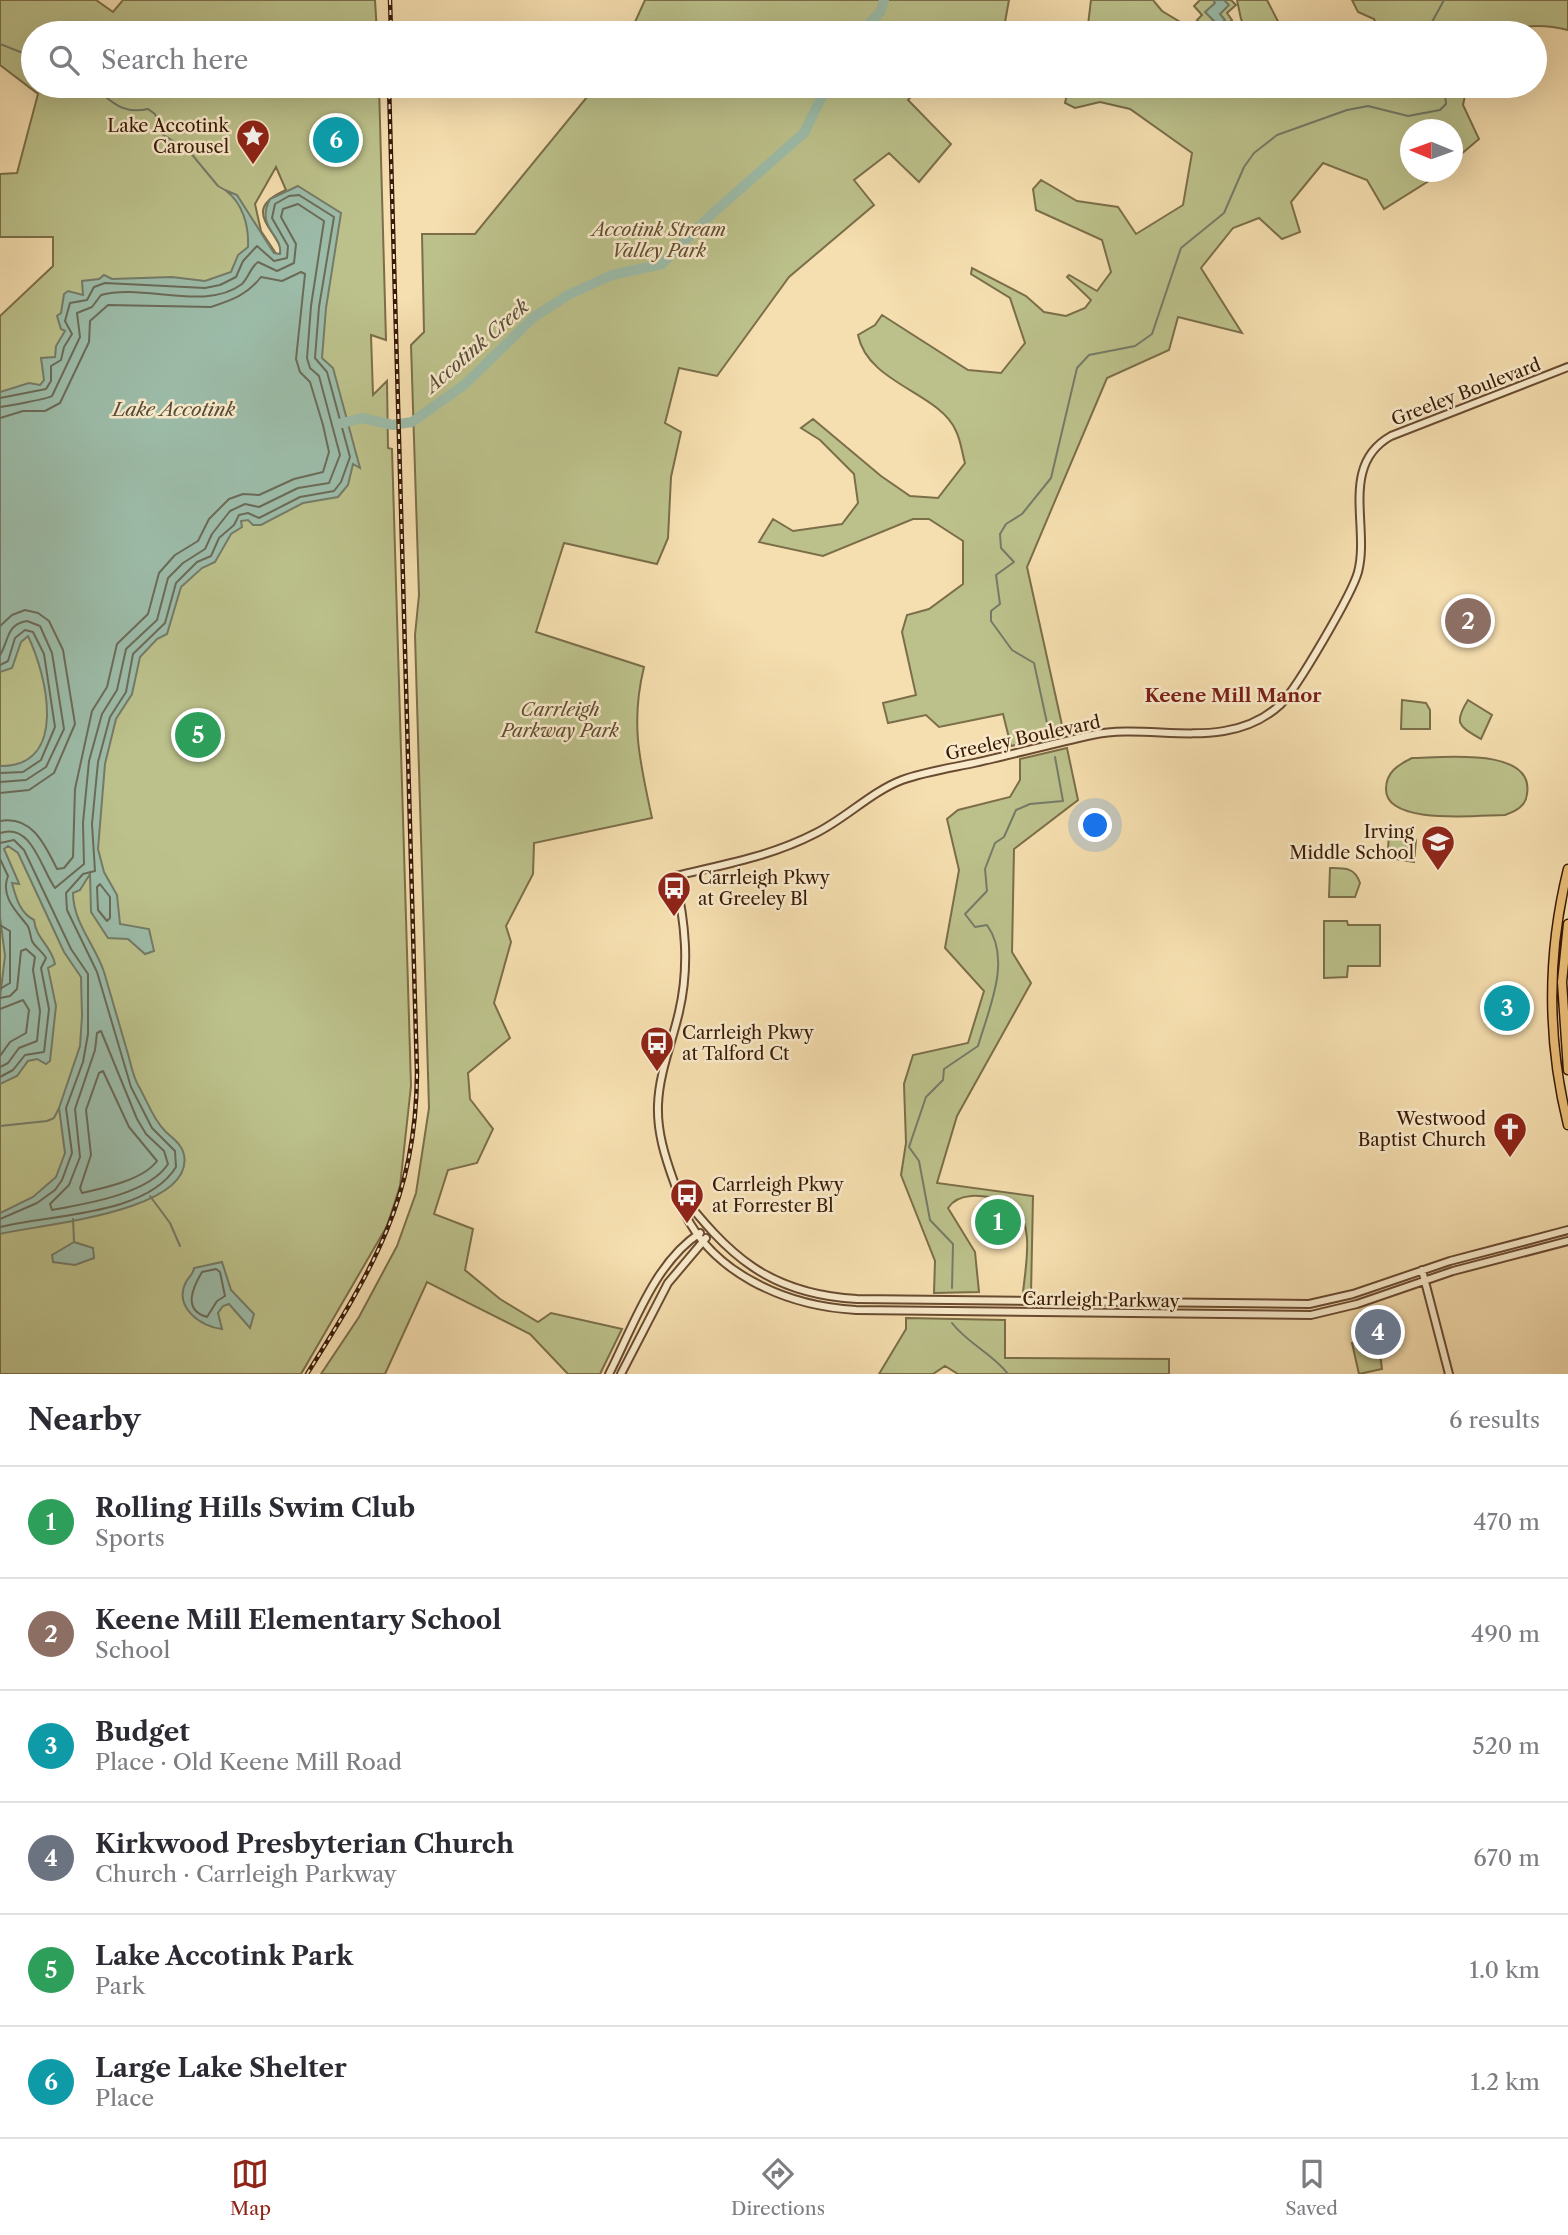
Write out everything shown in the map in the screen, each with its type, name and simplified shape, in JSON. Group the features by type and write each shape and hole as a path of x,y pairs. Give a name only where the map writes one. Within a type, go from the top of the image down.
{"main road":[{"path":"1568,869 1557,926 1552,998 1555,1054 1568,1125"},
{"path":"1568,924 1562,982 1568,1070"}],"street":[{"name":"Greeley Boulevard","path":"675,876 757,857 797,843 837,822 894,784 916,776 1104,733 1184,735 1228,731 1273,709 1294,685 1356,579 1361,555 1359,492 1372,450 1391,436 1568,367"},
{"name":"Carrleigh Parkway","path":"675,876 685,932 686,965 680,1008 664,1063 658,1106 663,1149 680,1204 699,1234 732,1268 769,1290 815,1306 843,1309 1297,1316 1344,1308 1426,1280 1568,1241"},
{"name":"Carrleigh Parkway","path":"676,1187 709,1230 738,1259 772,1280 799,1290 844,1298 1286,1306 1341,1298 1422,1270 1568,1230"},
{"path":"609,1374 659,1278 699,1234 709,1230"},
{"path":"621,1374 668,1283 705,1241 709,1230"},
{"path":"1422,1270 1449,1374"}],"green space":[{"path":"0,0 96,0 113,12 123,0 375,0 376,21 21,21 21,81 0,65"},
{"path":"645,0 1009,0 1005,21 635,21"},
{"path":"1091,0 1153,0 1162,11 1179,21 1088,21"},
{"path":"1200,0 1231,0 1236,5 1227,13 1231,21 1198,21 1202,15 1194,6"},
{"path":"1237,0 1267,0 1278,21 1242,21"},
{"path":"1352,0 1568,0 1568,30 1547,27 1547,21 1375,21 1358,12"},
{"path":"37,98 379,98 386,340 371,335 373,395 387,381 388,448 392,449 411,1086 400,1186 387,1226 301,1374 0,1374 0,316 53,266 53,237 0,237 0,174 17,173","holes":["276,167 286,190 272,197 263,212 264,219 282,252 277,255 261,231 255,204"]},
{"name":"Accotink Stream Valley Park","path":"586,98 910,98 908,100 951,144 919,182 889,153 854,180 874,205 789,277 717,376 679,368 665,423 681,432 671,477 668,538 657,564 564,543 536,632 644,667 637,725 652,818 534,843 533,874 506,926 511,942 494,1003 510,1038 468,1073 470,1099 493,1129 477,1163 448,1170 434,1214 473,1229 465,1270 500,1299 538,1322 551,1313 622,1329 600,1374 568,1374 530,1334 427,1282 385,1374 321,1374 359,1317 397,1246 416,1193 429,1108 415,635 419,595 411,345 424,332 422,234 475,234"},
{"path":"1066,98 1464,98 1463,105 1479,139 1463,153 1463,119 1400,119 1400,182 1427,182 1384,209 1367,180 1323,163 1291,202 1300,232 1282,239 1259,218 1233,228 1201,268 1242,333 1178,317 1169,350 1107,378 1027,567 1064,734 1011,746 1003,714 939,727 926,715 888,723 883,703 916,695 902,632 907,615 929,609 963,584 963,541 929,519 913,519 823,556 759,542 773,519 793,531 842,524 858,503 854,474 820,440 801,428 813,419 881,476 910,496 938,498 965,463 956,431 935,406 875,365 864,352 858,335 875,325 882,315 968,370 1001,373 1025,343 1010,298 971,274 972,268 1026,296 1044,312 1066,316 1085,308 1091,300 1067,277 1069,275 1097,291 1111,272 1102,240 1036,210 1033,189 1041,180 1077,201 1118,207 1136,234 1183,205 1192,153 1130,109 1100,102 1075,108 1065,103"},
{"path":"1402,700 1426,703 1430,710 1430,729 1401,729"},
{"path":"1468,700 1492,715 1481,739 1461,724 1461,714"},
{"path":"1067,748 1078,800 1014,849 1012,952 1031,983 957,1116 937,1183 1033,1196 1031,1294 1023,1293 1027,1244 1024,1221 1019,1211 1012,1201 977,1196 961,1198 948,1208 975,1252 979,1292 934,1293 935,1261 901,1175 906,1143 904,1084 913,1055 968,1043 984,991 945,948 959,870 947,819 958,810 1010,797 1020,780 1020,759"},
{"path":"1463,757 1502,762 1516,768 1526,779 1525,802 1520,808 1505,815 1436,816 1401,809 1390,801 1386,789 1388,778 1402,763 1412,758"},
{"path":"1389,832 1413,836 1416,840 1414,862 1391,858 1388,851"},
{"path":"1330,868 1344,869 1355,874 1360,883 1355,897 1329,897"},
{"path":"1324,921 1347,921 1348,925 1380,925 1380,966 1348,966 1347,977 1324,978"},
{"path":"906,1318 1005,1320 1005,1358 1169,1359 1169,1374 958,1374 945,1366 933,1374 879,1374 906,1329"},
{"path":"1378,1338 1384,1343 1380,1354 1382,1369 1359,1374 1352,1343 1363,1340 1365,1346 1375,1344 1374,1339"}],"water":[{"path":"1213,0 1224,0 1229,5 1220,14 1224,21 1214,21 1205,12 1215,3"},
{"name":"Lake Accotink","path":"298,186 341,213 326,308 322,358 333,368 360,468 353,464 348,485 338,497 303,503 261,525 253,525 248,520 241,521 242,527 231,534 215,562 202,568 181,587 167,634 157,639 140,657 132,694 116,719 105,764 98,849 104,872 117,895 120,924 149,929 154,951 145,954 128,939 108,938 91,912 90,874 80,890 73,893 77,914 104,972 136,1082 157,1120 183,1151 181,1175 165,1191 140,1203 109,1213 0,1234 0,1213 33,1197 56,1177 65,1153 59,1108 80,1046 82,1016 81,977 64,952 18,853 8,846 4,849 19,884 12,883 17,899 25,913 34,920 35,927 53,957 55,964 48,968 56,1006 50,1061 46,1064 37,1059 28,1061 17,1076 0,1084 0,998 5,956 0,917 0,766 22,762 36,752 44,736 47,716 41,673 28,636 21,642 12,668 0,672 0,392 29,383 40,385 44,380 41,358 55,357 56,346 65,331 61,329 57,316 61,313 64,294 68,291 83,295 82,281 99,279 104,275 112,279 172,277 205,281 231,272 238,255 248,247 248,239 240,208 225,190 237,195 274,253 280,254 278,241 267,224 266,209 270,199"},
{"path":"981,1211 1005,1212 1005,1224 1014,1224 1014,1233 990,1233 991,1221 981,1220"},
{"path":"74,1242 93,1248 94,1258 75,1265 53,1262 52,1255"},
{"path":"222,1262 231,1290 254,1314 250,1328 229,1304 223,1306 218,1313 222,1329 198,1320 183,1300 186,1282 194,1268"}],"waterway":[{"name":"Accotink Creek","path":"871,21 881,11 884,0"},
{"path":"1433,21 1444,0"},
{"path":"0,44 21,52"},
{"path":"107,98 124,108 148,109 155,114 162,134 189,151 218,186 225,190"},
{"name":"Accotink Creek","path":"338,424 362,418 393,425 412,422 464,385 534,317 568,295 612,275 662,264 713,213 804,133 821,98"},
{"path":"1049,732 1034,663 1012,650 991,621 991,611 1000,604 996,575 1014,562 1001,548 1000,534 1006,524 1022,514 1051,478 1077,368 1089,355 1135,346 1152,334 1181,248 1224,213 1244,167 1254,153 1277,135 1347,110 1368,106 1408,116 1440,110 1446,104 1445,98"},
{"path":"952,1288 953,1244 930,1220 919,1161 909,1147 926,1097 943,1080 944,1069 978,1046 996,984 998,953 994,939 987,925 975,927 965,914 987,891 985,869 995,843 1004,837 1016,810 1030,804 1063,801 1055,757"},
{"path":"0,1126 47,1121 54,1118 59,1108"},
{"path":"150,1196 170,1223 180,1246"},
{"path":"73,1219 74,1242"},
{"path":"952,1323 1008,1374"}],"railway":[{"path":"390,0 391,21"},
{"path":"307,1374 370,1267 386,1232 409,1159 415,1118 417,1073 389,98"}],"place":[{"name":"Large Lake Shelter","path":"336,140"},
{"name":"Lake Accotink Carousel","path":"253,166"},
{"name":"Keene Mill Elementary School","path":"1468,621"},
{"name":"Lake Accotink Park","path":"198,735"},
{"name":"Irving Middle School","path":"1438,872"},
{"name":"Carrleigh Pkwy at Greeley Bl","path":"674,918"},
{"name":"Budget","path":"1507,1008"},
{"name":"Carrleigh Pkwy at Talford Ct","path":"657,1073"},
{"name":"Westwood Baptist Church","path":"1510,1159"},
{"name":"Rolling Hills Swim Club","path":"998,1222"},
{"name":"Carrleigh Pkwy at Forrester Bl","path":"687,1225"},
{"name":"Kirkwood Presbyterian Church","path":"1378,1332"}],"district":[{"name":"Keene Mill Manor","path":"1233,695"}],"park label":[{"name":"Carrleigh Parkway Park","path":"560,720"}]}
